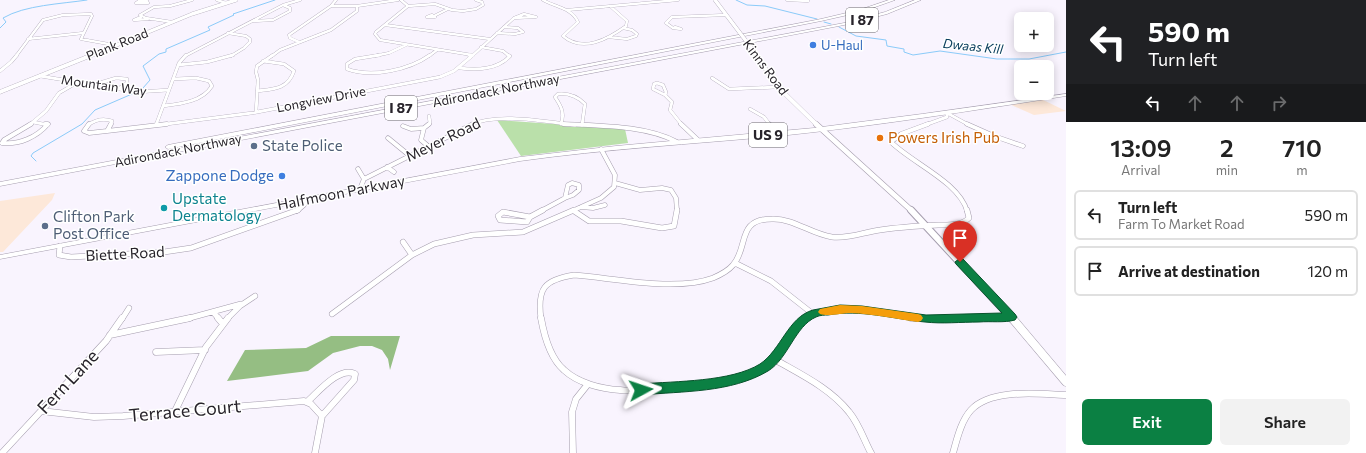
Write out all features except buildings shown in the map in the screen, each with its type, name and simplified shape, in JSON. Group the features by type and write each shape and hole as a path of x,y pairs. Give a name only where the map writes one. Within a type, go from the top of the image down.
{"highway":[{"name":"Adirondack Northway","path":"0,179 821,20 860,11 893,0"},
{"name":"Adirondack Northway","path":"0,185 844,24 886,13 919,0"},
{"path":"340,125 363,117 401,108"},
{"path":"0,185 90,172"}],"main road":[{"name":"US 9","path":"601,149 823,129 947,113 1066,95"},
{"name":"Halfmoon Parkway","path":"0,257 469,168 547,155 601,149"}],"street":[{"path":"141,17 142,13 154,7 170,6 192,0"},
{"path":"217,0 226,3"},
{"name":"Plank Road","path":"0,92 172,22 236,0"},
{"path":"156,124 178,65 184,56 283,5 300,0"},
{"path":"299,42 290,38 289,35 331,6 336,0"},
{"path":"331,6 357,6 398,0"},
{"path":"401,0 407,6"},
{"path":"472,55 388,42 379,39 375,33 407,6 435,4 448,9 470,10 483,5 482,2 476,0"},
{"path":"543,0 565,10 578,20 563,36 567,40 575,43 590,44 601,41 627,24 627,21 610,6"},
{"path":"565,10 678,0"},
{"name":"Kinns Road","path":"715,0 750,46 778,87 880,180 928,227 1012,317 1066,382"},
{"path":"787,0 808,1"},
{"path":"147,4 154,7"},
{"path":"252,21 268,21 291,10 283,5"},
{"path":"256,112 258,80 256,69 263,61 280,50 331,30 357,11 357,6"},
{"path":"434,15 448,9"},
{"path":"0,71 7,66 39,23 45,19 63,15 91,14 92,16 81,39 83,41 114,45"},
{"path":"524,14 534,15 536,18 514,18 518,15 524,14"},
{"path":"673,28 666,23 672,17 726,15"},
{"path":"150,18 140,21 134,20 141,17 150,18 172,22"},
{"name":"Longview Drive","path":"107,131 112,124 112,121 109,119 92,122 84,128 84,131 87,133 107,131 256,112 440,77 459,68 514,18"},
{"path":"385,25 490,40"},
{"path":"497,33 515,34 523,32 518,28 504,27"},
{"path":"608,37 627,38 636,36 637,34 634,31 623,28"},
{"path":"28,39 83,33"},
{"path":"178,65 214,61 225,58 240,50 250,42 246,36 228,33"},
{"path":"406,45 386,54 355,59 347,64 347,69 363,73 399,67 419,62 437,50"},
{"path":"459,68 471,70 488,68 505,61 510,56 503,51 481,47"},
{"path":"257,91 283,87 289,83 294,74 293,69 289,66 263,61"},
{"name":"Mountain Way","path":"40,76 145,92 169,90"},
{"path":"95,85 116,78 127,79 127,83 118,89"},
{"path":"712,78 720,85 729,89 778,87"},
{"path":"163,106 191,101 209,92 212,86 210,81 203,79 173,79"},
{"path":"33,122 48,124 37,133 19,142 2,144 4,140 33,122 46,111 59,93 78,82"},
{"path":"665,95 666,92 663,85 660,83 654,84 654,89 665,95 672,102 670,110 696,140"},
{"path":"561,124 564,117 563,110 555,96 558,94 570,94 576,96 585,104 582,125"},
{"path":"750,109 764,117 778,134"},
{"path":"1012,317 926,319 862,310 840,309 813,314 800,324 774,359 765,367 744,377 724,382 627,391 614,390 588,384 562,369 548,345 540,301 543,289 548,284 560,278 574,275 684,283 722,274 735,263 740,254 743,234 746,229 754,222 765,219 773,218 786,221 831,237 862,236 885,229 928,227 962,223 969,218 968,212 962,200 952,189 897,149 890,142 901,134 947,118 947,113 986,134 1023,146"},
{"path":"403,126 411,129 424,128 430,123 430,116"},
{"name":"Meyer Road","path":"364,180 476,122 486,119 496,118 582,125 643,132 666,136 677,142"},
{"path":"424,128 421,140 428,146"},
{"path":"388,138 410,156"},
{"path":"332,314 412,255 434,244 454,238 473,235 528,231 574,211 610,192 615,183 615,175 601,149"},
{"path":"387,168 394,172"},
{"path":"358,169 364,180 360,189"},
{"path":"574,211 585,220 590,221 621,221 632,224 670,228 674,226 677,203 672,190 664,188 641,190 615,183"},
{"path":"530,217 508,212 503,212 498,216 500,220 527,222 530,217 565,198"},
{"name":"Biette Road","path":"60,246 59,255 71,257 164,252 191,248 297,211 304,205 306,199"},
{"path":"581,207 593,208 605,205"},
{"path":"403,242 412,255"},
{"path":"735,263 771,281 813,314"},
{"path":"110,335 213,312 243,303 255,296"},
{"path":"175,412 205,350 223,324 243,303"},
{"name":"Fern Lane","path":"2,453 110,335 129,308"},
{"path":"213,312 223,324"},
{"path":"156,352 205,350"},
{"path":"774,359 831,395 843,406 850,413 871,453"},
{"path":"315,453 322,416 354,380 355,374 351,372 339,374 308,401 317,408 322,416"},
{"path":"573,453 572,412 576,400 588,384"},
{"path":"953,453 970,411 981,402 1001,396 1066,395"},
{"name":"Terrace Court","path":"41,411 94,417 308,401"}],"shaded area":[{"path":"1026,100 1043,100 1066,111 1034,115 1007,103"},
{"path":"55,193 52,200 3,252 0,252 0,201"}],"green space":[{"path":"497,120 625,129 628,143 521,156"},
{"path":"331,336 400,336 390,370 388,359 382,350 372,346 360,346 333,353 308,371 227,381 245,350 306,348"}],"waterway":[{"path":"0,28 6,22 3,18 22,10 87,0"},
{"path":"143,88 150,80 143,66 159,54 166,52 166,49 210,30 208,27 234,15 233,14 275,0"},
{"name":"Dwaas Kill","path":"736,0 747,5 765,6 817,19"},
{"name":"Dwaas Kill","path":"824,22 831,24"},
{"name":"Dwaas Kill","path":"839,27 856,36 886,40 887,46 904,49 904,52 913,55 940,51 997,59 1029,59 1066,52"},
{"path":"36,161 31,156 33,153 82,124 95,110 132,94"}],"slow traffic":[{"path":"823,312 840,309 862,310 918,318"}],"place":[{"name":"U-Haul","path":"813,45"},
{"name":"Powers Irish Pub","path":"880,138"},
{"name":"State Police","path":"254,146"},
{"name":"Zappone Dodge","path":"282,176"},
{"name":"Upstate Dermatology","path":"164,208"},
{"name":"Clifton Park Post Office","path":"45,226"}],"route":[{"path":"641,390 724,382 744,377 765,367 774,359 800,324 806,319 813,314 829,310 862,310 926,319 1012,317 960,262"}]}
